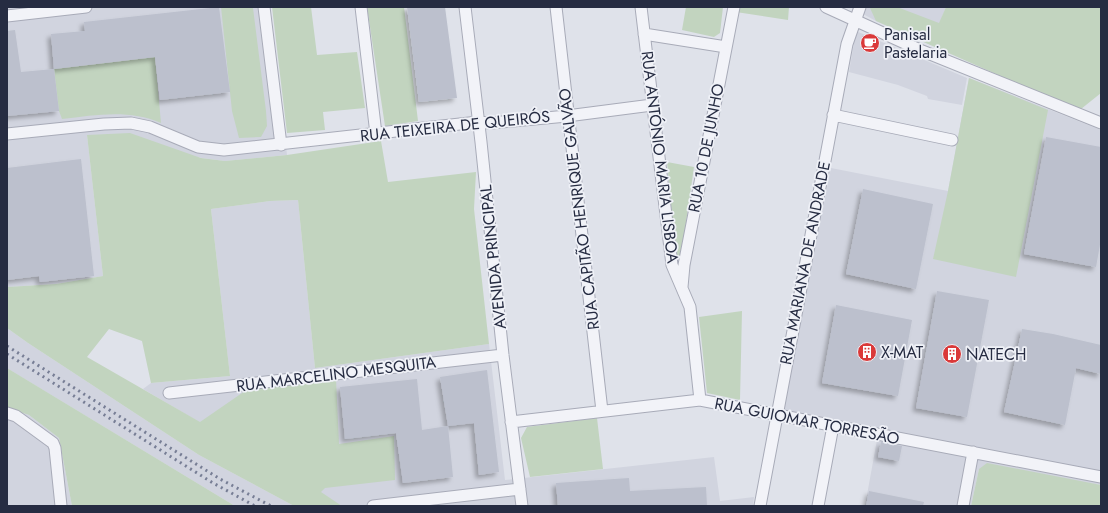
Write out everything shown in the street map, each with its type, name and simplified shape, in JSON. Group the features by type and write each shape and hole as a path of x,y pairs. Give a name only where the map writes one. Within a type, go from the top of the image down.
{"street":[{"path":"7,16 86,7"},
{"path":"264,7 281,145"},
{"path":"360,7 376,134"},
{"name":"AVENIDA PRINCIPAL","path":"465,7 503,355 522,506"},
{"name":"RUA CAPITÃO HENRIQUE GALVÃO","path":"556,7 567,116 602,411"},
{"name":"RUA ANTÓNIO MARIA LISBOA","path":"641,7 672,265 690,307 700,400"},
{"name":"RUA 10 DE JUNHO","path":"682,290 684,265 734,7"},
{"path":"826,7 920,50 1101,124"},
{"name":"RUA MARIANA DE ANDRADE","path":"760,506 847,44 860,7"},
{"path":"644,34 726,47"},
{"name":"RUA TEIXEIRA DE QUEIRÓS","path":"7,134 131,123 150,127 191,144 216,150 240,149 478,122 491,123 567,116 652,105"},
{"path":"833,115 952,140"},
{"name":"RUA MARCELINO MESQUITA","path":"169,393 503,355"},
{"name":"RUA GUIOMAR TORRESÃO","path":"511,422 700,400 1101,477"},
{"path":"7,413 16,416 53,443 55,448 61,506"},
{"path":"818,506 833,426"},
{"path":"963,506 973,452"},
{"path":"373,506 520,489"}],"shaded area":[{"path":"7,7 270,7 287,155 225,161 202,158 87,135 103,276 56,284 7,287"},
{"path":"850,7 946,7 931,45 876,21"},
{"path":"856,31 967,78 962,105 928,99 927,96 898,85 849,72"},
{"path":"969,78 1101,130 1101,485 979,469 971,506 865,506 879,429 782,411 831,168 948,191"},
{"path":"298,200 315,368 489,344 505,480 714,457 720,501 754,497 753,506 342,506 143,389 151,383 230,376 211,209 270,201"},
{"path":"7,328 199,455 294,506 235,506 10,370 7,368"},
{"path":"7,408 29,415 59,438 72,506 7,506"}],"green space":[{"path":"221,7 253,8 267,126 261,137 239,138 232,111"},
{"path":"272,7 311,7 317,55 357,52 365,108 323,112 325,130 287,133"},
{"path":"367,7 404,7 418,121 385,126"},
{"path":"686,7 723,7 720,33 714,37 682,30"},
{"path":"737,7 789,7 788,20 736,12"},
{"path":"897,7 939,23 946,7 1101,7 1101,93 1081,109 1005,78 876,21 870,8"},
{"path":"155,57 161,123 137,116 112,114 62,119 59,111 54,69"},
{"path":"969,78 1048,110 1016,277 933,259 948,191"},
{"path":"130,133 201,158 225,161 287,155 381,141 388,182 476,172 474,209 489,344 315,368 298,200 270,201 211,209 230,376 151,383 142,341 109,329 87,357 200,422 245,391 336,379 339,444 394,436 395,480 325,488 321,492 342,506 294,506 199,455 7,328 7,287 56,284 103,276 87,135"},
{"path":"667,162 694,167 681,257 676,258"},
{"path":"742,311 740,400 707,393 699,317"},
{"path":"7,368 235,506 72,506 59,438 29,415 7,408"},
{"path":"597,418 603,469 530,477 521,438 527,427"},
{"path":"987,463 1101,485 1101,506 971,506 979,469"}],"building":[{"path":"219,7 230,92 160,100 155,57 54,69 51,34 85,31 84,22"},
{"path":"407,7 445,7 457,98 419,102"},
{"path":"15,30 21,72 54,69 59,111 7,116 7,31"},
{"path":"1046,137 1101,147 1101,239 1096,267 1024,254"},
{"path":"81,159 94,276 40,282 39,276 7,280 7,168"},
{"path":"863,189 933,204 916,289 846,274"},
{"name":"NATECH","path":"937,291 989,300 967,417 916,408"},
{"name":"X-MAT","path":"836,305 912,320 898,396 822,383"},
{"path":"1022,329 1053,334 1101,345 1101,374 1076,368 1065,425 1004,412"},
{"path":"487,370 499,472 479,475 474,423 448,426 440,377"},
{"path":"417,379 422,430 448,426 453,477 403,483 396,433 345,439 340,387"},
{"path":"881,442 902,446 899,461 878,457"},
{"path":"629,478 630,491 706,487 707,506 558,506 556,483"},
{"path":"869,491 924,502 923,506 866,506"}],"railway":[{"path":"7,346 220,479 271,506"},
{"path":"7,354 213,483 255,506"}],"place":[{"name":"Panisal Pastelaria","path":"870,43"},
{"name":"X-MAT","path":"867,352"},
{"name":"NATECH","path":"952,354"}]}
